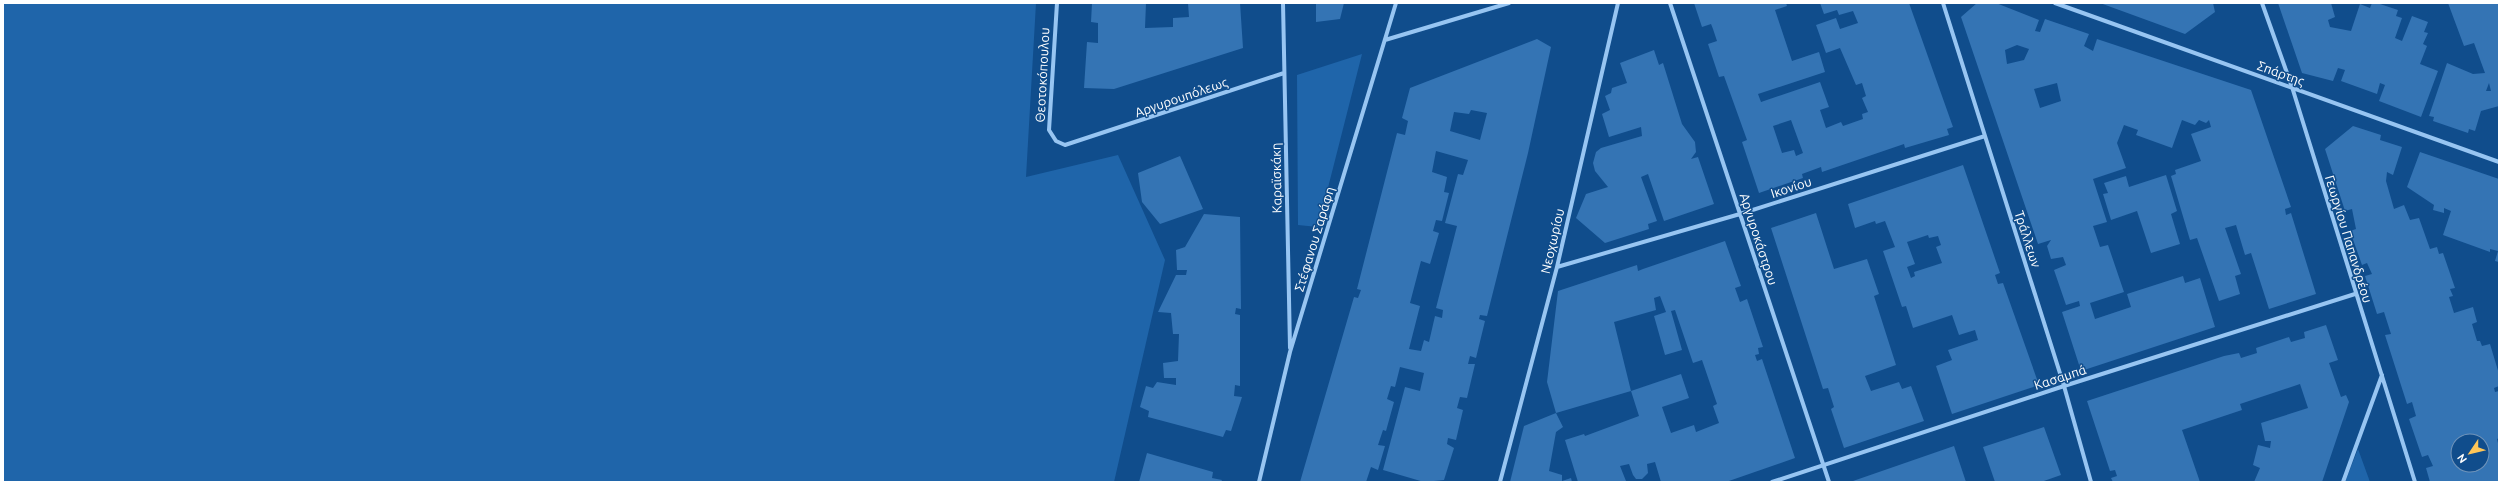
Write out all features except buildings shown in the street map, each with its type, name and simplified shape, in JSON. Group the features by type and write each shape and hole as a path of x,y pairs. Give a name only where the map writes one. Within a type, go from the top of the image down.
{"street":[{"name":"Θεοτοκόπουλου","path":"1057,3 1049,130 1056,141 1065,145 1084,140"},
{"name":"Καραϊσκάκη","path":"1283,3 1290,352"},
{"name":"Στέφανου Σαράφη","path":"1260,482 1290,352 1396,3"},
{"path":"1385,40 1509,3"},
{"name":"Νεοχωρίου","path":"1500,482 1557,267 1618,3"},
{"name":"Αργυροκάστρου","path":"1670,3 1829,482"},
{"name":"Τράλλεων","path":"1942,3 2064,386 2091,482"},
{"name":"Σπάρτης","path":"2056,3 2499,162"},
{"name":"Γεωργίου Παπανδρέου","path":"2262,3 2292,87 2355,294 2415,482"},
{"name":"Αργυρουπόλεως","path":"1084,140 1284,73"},
{"name":"Ικονίου","path":"1557,267 1740,214 1985,136"},
{"name":"Κασαμπά","path":"1772,482 2064,386 2355,294"},
{"path":"2343,482 2382,375"}],"shaded area":[{"path":"3,3 1036,3 1026,177 1118,155 1165,260 1114,482 3,482"},
{"path":"1362,54 1318,227 1298,225 1297,75"},
{"path":"2358,449 2370,482 2345,482"}]}
